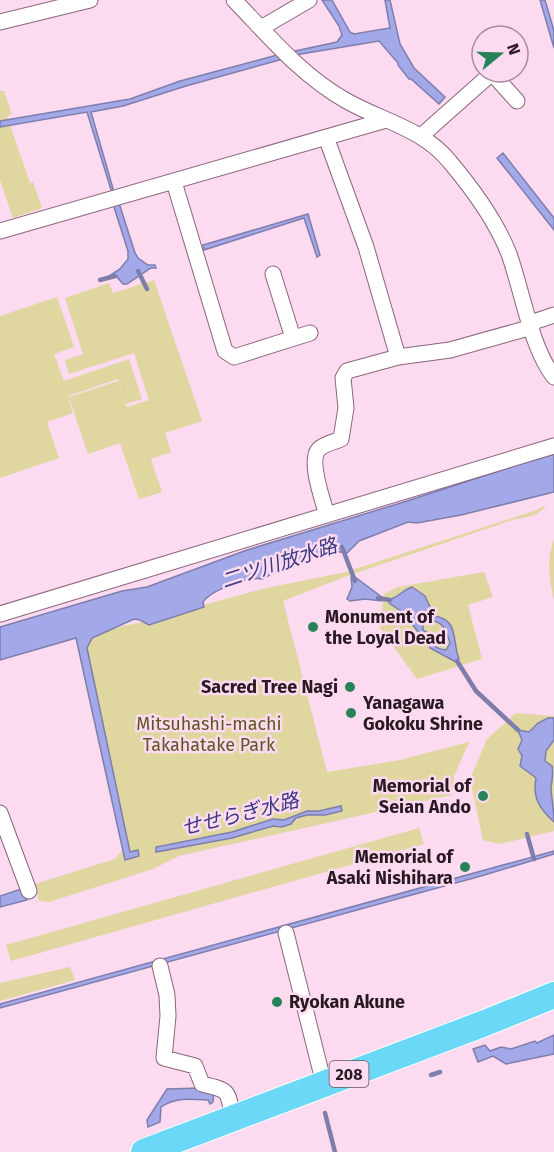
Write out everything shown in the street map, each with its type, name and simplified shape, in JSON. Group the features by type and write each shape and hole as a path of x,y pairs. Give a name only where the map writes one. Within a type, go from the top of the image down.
{"highway":[{"name":"208","path":"144,1152 554,995"}],"street":[{"path":"0,22 90,0"},
{"path":"234,0 287,55 315,80 345,100 421,136 442,152 491,221 508,252 539,352 554,377"},
{"path":"261,28 309,0"},
{"path":"421,136 492,73 517,101"},
{"path":"0,231 386,120"},
{"path":"326,137 366,247 398,357"},
{"path":"174,182 225,351 234,357 310,333"},
{"path":"273,274 293,338"},
{"path":"327,515 314,460 317,451 323,446 341,439 346,408 343,378 347,371 398,357 436,353 531,325 554,315"},
{"path":"0,614 554,446"},
{"path":"0,813 29,891"},
{"path":"286,933 324,1083"},
{"path":"160,966 167,995 168,1016 164,1058 195,1066 202,1084 224,1089 228,1094 232,1118"}],"green space":[{"path":"0,91 4,91 12,114 7,116 30,183 33,182 42,208 13,218 0,180"},
{"path":"154,280 202,421 165,433 171,452 151,459 162,492 139,499 120,443 88,454 69,397 118,381 127,407 149,400 134,353 69,374 65,360 83,354 65,298 109,283 113,293"},
{"path":"57,297 74,347 54,354 64,381 129,359 142,399 126,404 118,379 68,396 73,413 47,422 59,458 0,478 0,316"},
{"name":"Mitsuhashi-machi Takahatake Park","path":"544,506 545,508 535,515 512,520 347,576 283,601 327,772 400,760 469,742 454,776 452,795 179,856 153,869 49,902 39,901 35,884 115,859 125,847 84,635 142,622 262,589 346,572"},
{"path":"554,539 554,600 549,570"},
{"path":"484,572 493,597 468,605 482,659 417,679 380,628 384,594 398,587"},
{"path":"516,713 554,716 554,831 500,844 483,840 470,779 487,739"},
{"path":"419,828 424,844 11,961 6,945"},
{"path":"70,967 75,980 0,1001 0,983"}],"water":[{"path":"322,0 332,0 350,32 354,34 390,28 385,0 390,0 400,44 414,68 445,97 439,104 409,79 379,41 301,54 123,106 91,112 114,192 112,193 87,112 0,127 0,121 130,99 180,81 281,54 337,42 342,35 339,26"},
{"path":"540,0 545,0 554,31 554,48"},
{"path":"503,153 554,218 554,230 497,158"},
{"path":"119,203 135,253 138,258 148,265 155,265 156,268 151,268 127,284 123,284 117,277 109,276 120,269 128,259 128,251 113,204"},
{"path":"308,214 320,255 317,257 304,218 204,250 203,245"},
{"name":"二ツ川放水路","path":"554,453 554,492 461,515 417,523 408,522 359,541 346,554 330,552 318,555 292,564 263,579 231,585 207,597 203,602 204,607 149,625 134,619 92,638 87,648 130,852 138,850 139,856 125,860 76,638 0,660 0,627 122,591 147,587 247,550"},
{"path":"351,577 355,577 383,598 382,601 365,599 350,601 347,599 352,587"},
{"path":"412,587 425,596 434,616 442,618 451,626 459,659 456,662 430,648 404,613 389,603 391,599","holes":["427,620 432,620 445,630 450,643 446,650 433,645 428,633 423,630 423,624"]},
{"path":"554,718 554,740 546,751 545,761 552,766 553,770 551,790 554,822 538,803 535,791 536,778 520,766 522,756 518,749 522,740 518,730 529,732 538,723"},
{"path":"341,806 342,811 325,815 307,815 296,818 291,824 282,827 273,826 232,838 156,852 156,847 232,832 273,819 284,820 307,811"},
{"path":"554,851 554,854 481,876 0,1008 0,1004"},
{"path":"21,889 27,895 27,900 0,907 0,896"},
{"path":"554,1035 554,1054 506,1064 493,1056 478,1062 473,1049 485,1045 490,1051 501,1047 511,1049 535,1041 537,1043"},
{"path":"167,1089 214,1090 213,1102 210,1104 208,1100 190,1099 172,1102 161,1107 160,1122 148,1127 147,1120"}],"waterway":[{"path":"138,271 147,289"},
{"path":"100,280 115,276"},
{"path":"342,547 355,581"},
{"path":"378,598 390,600"},
{"path":"457,661 476,691 518,730"},
{"path":"527,834 534,859"},
{"path":"431,1075 440,1072"},
{"path":"325,1113 335,1152"}],"place":[{"name":"Monument of the Loyal Dead","path":"313,627"},
{"name":"Sacred Tree Nagi","path":"350,687"},
{"name":"Yanagawa Gokoku Shrine","path":"351,713"},
{"name":"Memorial of Seian Ando","path":"483,796"},
{"name":"Memorial of Asaki Nishihara","path":"465,867"},
{"name":"Ryokan Akune","path":"277,1002"}],"water label":[{"name":"せせらぎ水路","path":"240,814"}]}
